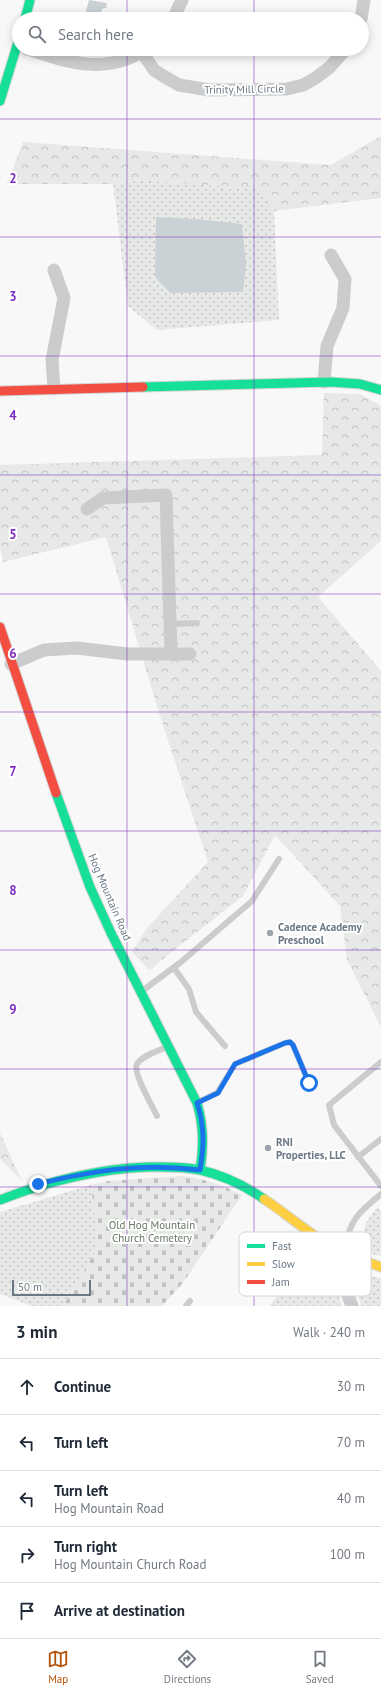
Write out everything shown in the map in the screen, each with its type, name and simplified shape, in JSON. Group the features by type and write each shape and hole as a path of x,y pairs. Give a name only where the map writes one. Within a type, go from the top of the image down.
{"street":[{"path":"27,12 30,0"},
{"path":"176,12 182,0"},
{"path":"362,12 364,0"},
{"path":"0,101 16,56"},
{"path":"50,56 63,61 84,65 100,65 118,62 133,56"},
{"name":"Trinity Mill Circle","path":"147,56 154,70 179,85 209,90 287,89 303,85 329,68 340,56"},
{"path":"324,382 327,346 343,308 345,279 331,255"},
{"path":"54,270 64,298 52,360 54,389"},
{"path":"0,391 324,382 347,382 373,386 381,390"},
{"path":"87,509 103,498 166,495 170,654"},
{"name":"Hog Mountain Road","path":"0,628 11,664 90,887 140,992 197,1103 202,1122 204,1142 200,1170"},
{"path":"11,664 44,650 77,648 127,654 190,654"},
{"path":"1,1198 38,1184 80,1174 104,1170 141,1167 175,1167 200,1170 225,1178 261,1197 309,1232"},
{"path":"371,1264 381,1267"},
{"path":"348,1296 352,1306"}],"lane":[{"path":"170,624 197,623"},
{"path":"140,992 174,968 252,901 279,859"},
{"path":"174,968 189,989 196,1012 225,1046"},
{"path":"197,1103 218,1093 235,1064 290,1042 293,1045 309,1083"},
{"path":"157,1116 135,1068 136,1065 145,1057 169,1046"},
{"path":"381,1062 329,1105 334,1125 381,1186"},
{"path":"358,1157 381,1139"},
{"path":"349,1232 360,1211 381,1194"}],"green space":[{"path":"381,136 381,198 274,211 256,189 141,180 113,184 7,184 23,142 331,165"},
{"path":"141,180 256,189 274,211 279,320 157,330 128,306 113,184","holes":["155,277 202,292 170,293"]},
{"path":"324,393 360,394 381,406 381,541 318,597 381,671 381,1027 347,960 340,906 275,835 243,896 149,970 132,952 147,928 208,862 160,716 106,537 3,562 0,545 0,465 322,455"},
{"path":"0,1133 22,1181 0,1159"},
{"name":"Old Hog Mountain Church Cemetery","path":"181,1176 213,1182 242,1195 183,1283 162,1306 63,1306 98,1247 91,1185 108,1181"},
{"path":"91,1185 98,1247 63,1306 32,1306 0,1294 0,1212"},
{"path":"377,1207 381,1211 381,1256 374,1255 371,1252 371,1232 365,1232 365,1224"},
{"path":"371,1277 381,1278 381,1306 361,1306 359,1296 371,1296"},
{"path":"277,1296 339,1296 342,1306 269,1306"}],"shaded area":[{"path":"89,0 107,3 106,8 102,9 101,12 86,12"},
{"path":"156,217 197,219 242,224 246,264 243,292 170,293 155,277"}],"traffic: fast":[{"path":"27,12 30,0"},
{"path":"0,101 14,56"},
{"path":"143,387 331,382 360,384 381,390"},
{"path":"56,793 90,887 111,933 197,1103 203,1136 200,1170"},
{"path":"0,1200 36,1187 72,1177 110,1170 148,1167 187,1168 209,1172 234,1182 264,1199"}],"traffic: slow":[{"path":"264,1199 310,1232"},
{"path":"371,1263 381,1267"}],"traffic: jam":[{"path":"0,391 143,387"},
{"path":"0,627 56,793"}],"place":[{"name":"Cadence Academy Preschool","path":"270,933"},
{"name":"RNI Properties, LLC","path":"268,1148"}],"route":[{"path":"38,1184 104,1170 141,1167 175,1167 200,1170 204,1142 202,1122 197,1103 218,1093 235,1064 271,1048 290,1042 293,1045 309,1083"}]}
